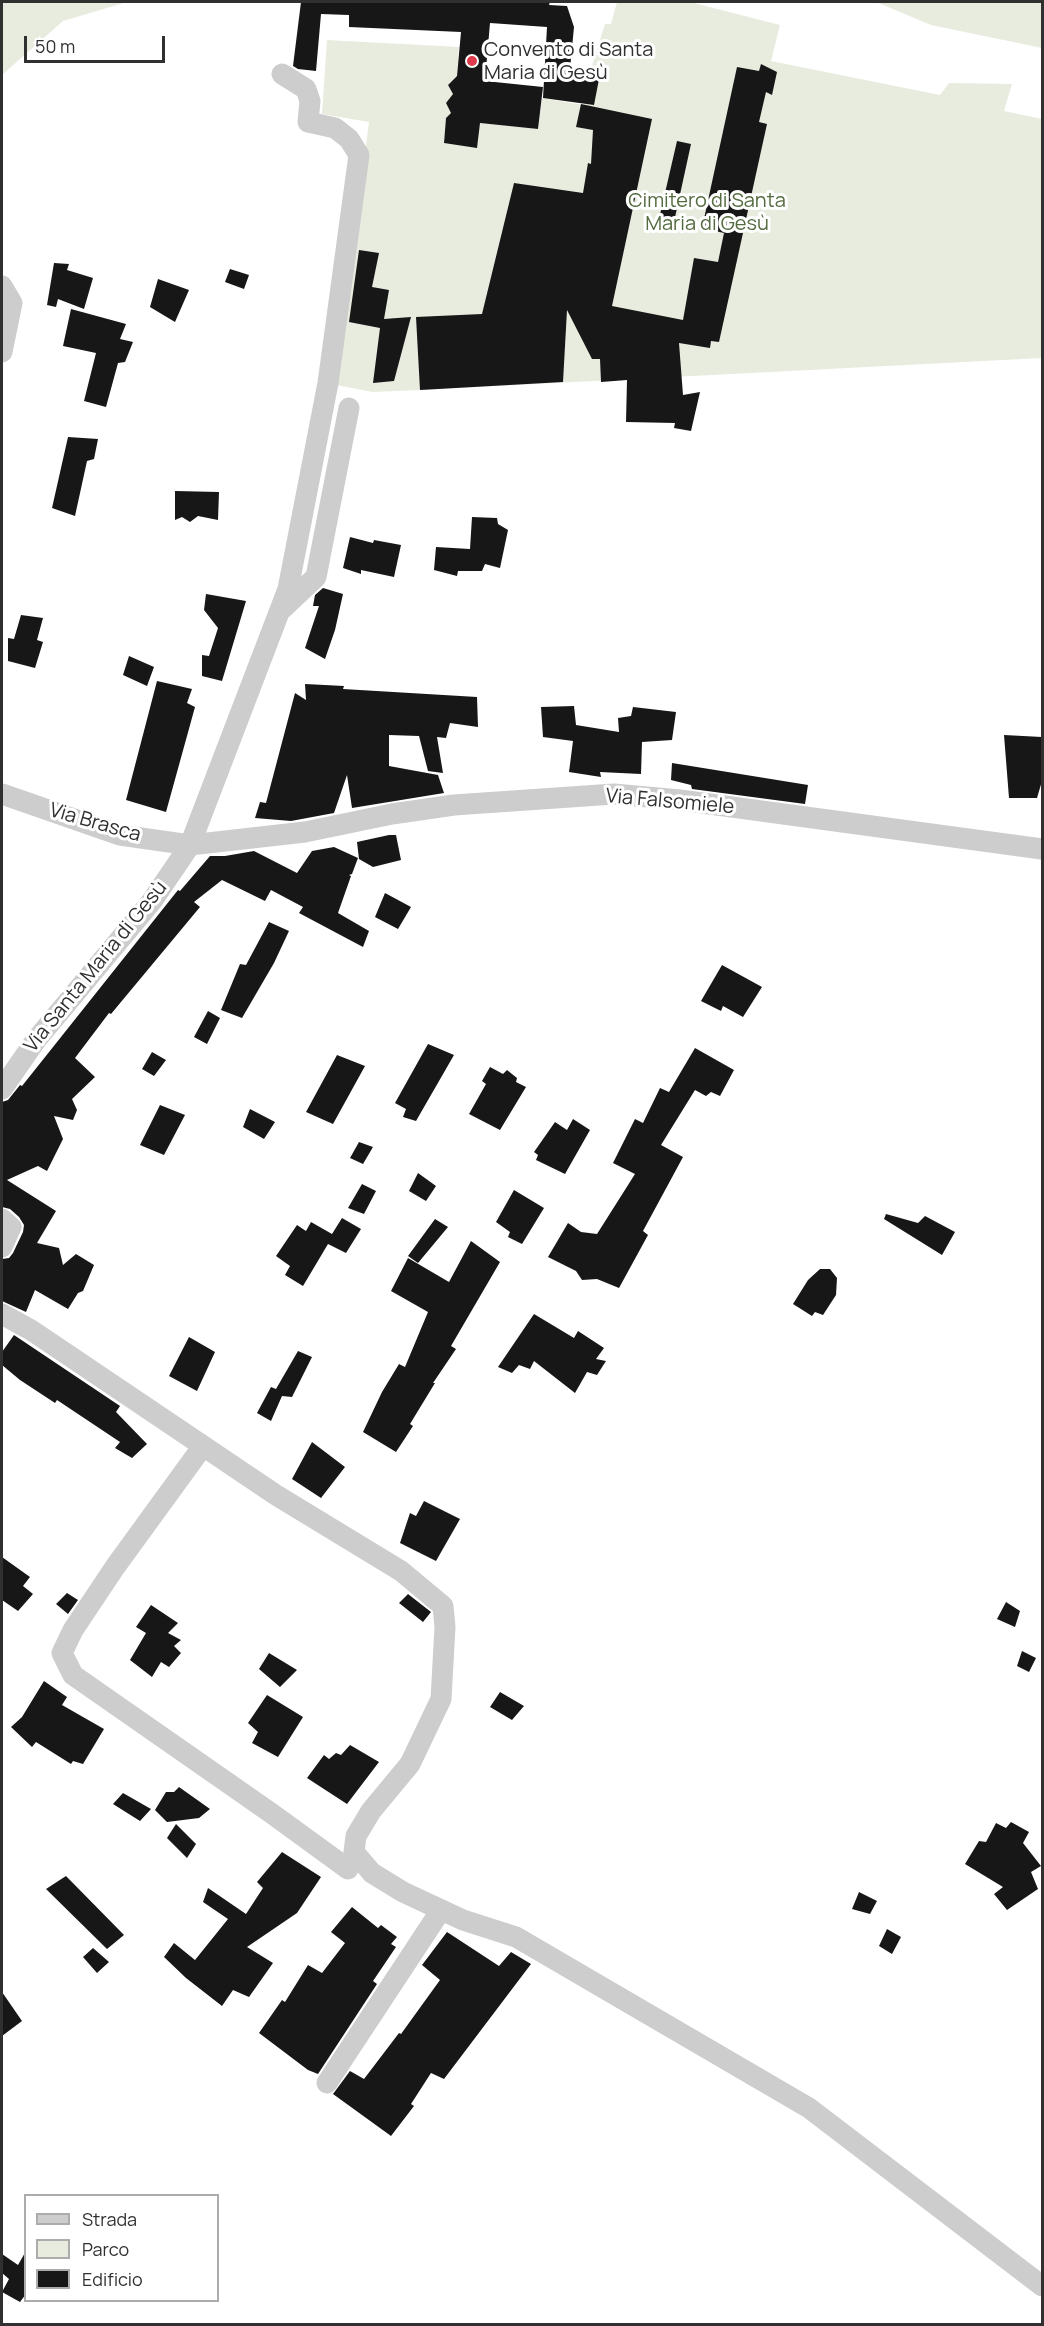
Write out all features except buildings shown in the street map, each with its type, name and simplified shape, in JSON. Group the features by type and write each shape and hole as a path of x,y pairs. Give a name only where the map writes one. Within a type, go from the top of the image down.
{"street":[{"name":"Via Santa Maria di Gesù","path":"2,1089 36,1040 152,901 190,845 288,589 328,382 359,155 349,139 334,128 308,122 310,101 306,88 282,74"},
{"path":"2,286 12,303 2,352"},
{"path":"280,611 316,577 349,408"},
{"name":"Via Brasca","path":"2,794 120,835 190,845"},
{"name":"Via Falsomiele","path":"190,845 305,832 392,814 454,805 614,794 680,800 1042,849"},
{"path":"2,1219 11,1227 2,1247"},
{"path":"2,1314 31,1330 276,1495 401,1571 443,1606 445,1627 441,1699 410,1764 371,1811 356,1836 354,1852 372,1873 403,1892 463,1920 516,1937 809,2108 1042,2286"},
{"path":"203,1446 115,1567 73,1630 62,1653 73,1675 272,1813 348,1869"},
{"path":"327,2083 441,1910"}],"green space":[{"path":"2,2 127,2 63,21 2,75"},
{"name":"Cimitero di Santa Maria di Gesù","path":"617,2 690,2 780,25 771,61 940,95 949,83 1012,84 1004,111 1042,119 1042,358 373,392 336,385 369,122 322,114 327,40 459,47 457,76 448,85 453,94 446,103 451,113 446,119 444,143 480,123 538,129 542,98 584,105 590,72 605,24 611,24"},
{"path":"876,2 1042,2 1042,48 931,25"}],"place":[{"name":"Convento di Santa Maria di Gesù","path":"472,61"}]}
